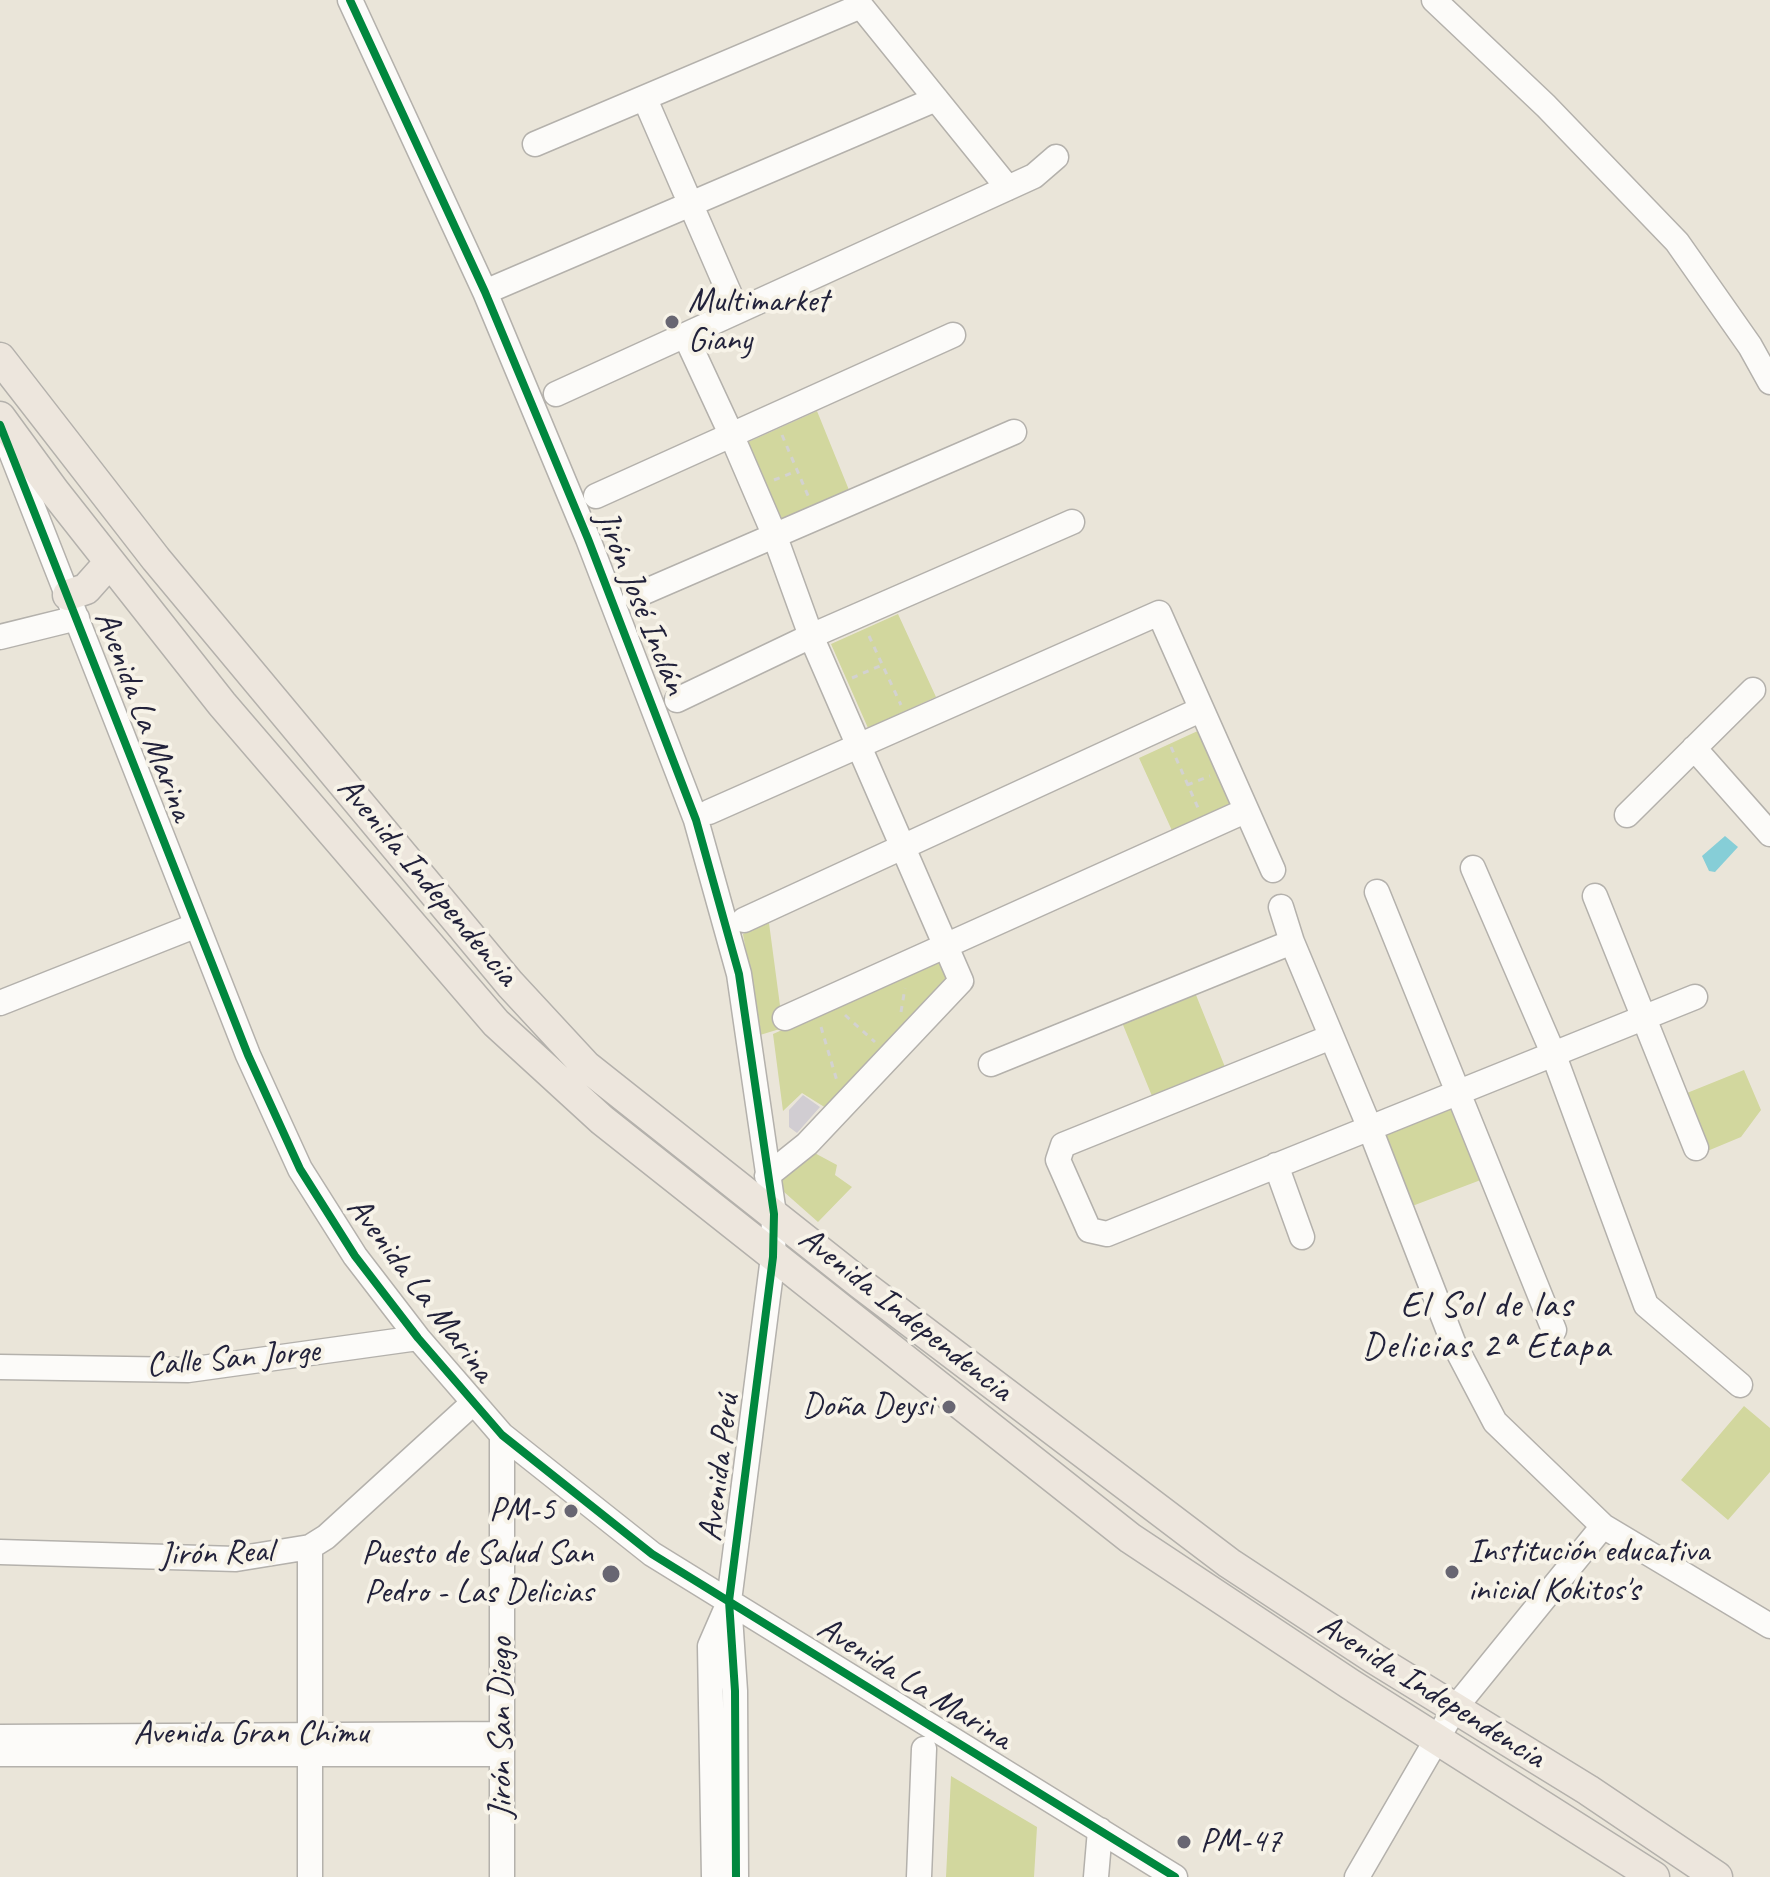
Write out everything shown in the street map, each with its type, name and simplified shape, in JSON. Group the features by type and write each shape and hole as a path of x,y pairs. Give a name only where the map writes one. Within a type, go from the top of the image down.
{"main road":[{"name":"Avenida Independencia","path":"0,358 156,559 510,984 586,1066 1245,1575 1717,1877"},
{"name":"Avenida Independencia","path":"0,417 222,704 496,1023 602,1120 1130,1538 1298,1650 1650,1874"},
{"path":"73,606 110,562"},
{"path":"302,797 334,769"},
{"path":"602,1120 621,1093"},
{"path":"995,1429 1016,1400"},
{"path":"1227,1603 1245,1575"},
{"path":"1298,1650 1316,1620"},
{"path":"1650,1874 1664,1841"}],"street":[{"name":"Jirón José Inclán","path":"350,0 485,292 588,539 696,820 739,974 774,1214 773,1257"},
{"path":"1434,0 1546,106 1677,242 1750,346 1770,382"},
{"path":"535,144 645,99 858,3 1008,188"},
{"path":"645,99 737,311"},
{"path":"485,292 936,99"},
{"path":"556,394 1034,176 1056,157"},
{"path":"685,335 774,534 811,636 961,981 807,1144 767,1176"},
{"path":"596,496 953,335"},
{"name":"Avenida La Marina","path":"0,425 248,1055 300,1169 355,1256 418,1338 502,1435 652,1554 1175,1877"},
{"path":"635,596 1014,432"},
{"path":"677,700 811,636 1072,522"},
{"path":"0,637 73,606"},
{"path":"709,812 1159,613 1273,870"},
{"path":"1627,815 1753,690"},
{"path":"744,920 904,849 1200,710"},
{"path":"1694,748 1770,834"},
{"path":"785,1018 1245,811"},
{"path":"1473,868 1553,1053 1646,1305 1740,1385"},
{"path":"1377,892 1554,1330"},
{"path":"1595,896 1696,1148"},
{"path":"1281,907 1292,942 1369,1126 1453,1342 1495,1422 1603,1526 1770,1626"},
{"path":"0,1003 197,925"},
{"path":"991,1064 1292,942"},
{"path":"1331,1037 1068,1141 1058,1155 1086,1225 1101,1235 1695,997"},
{"path":"1276,1165 1302,1237"},
{"name":"Avenida Perú","path":"736,1877 735,1691 729,1601 773,1257"},
{"name":"Calle San Jorge","path":"0,1367 188,1370 418,1338"},
{"name":"Jirón Real","path":"0,1552 236,1559 310,1547 337,1527 473,1403"},
{"name":"Jirón San Diego","path":"502,1435 502,1877"},
{"path":"1357,1877 1455,1708 1603,1526"},
{"path":"310,1547 313,1743 310,1877"},
{"name":"Avenida Perú","path":"714,1877 710,1646 729,1601"},
{"name":"Avenida Gran Chimu","path":"0,1737 502,1744"},
{"name":"Avenida Gran Chimu","path":"0,1754 313,1743"},
{"path":"919,1877 924,1749"},
{"path":"1096,1877 1100,1830"}],"path":[{"path":"779,428 814,510"},
{"path":"763,485 797,471"},
{"path":"865,629 903,712"},
{"path":"847,680 882,665"},
{"path":"1169,744 1204,823"},
{"path":"1187,785 1221,771"},
{"path":"900,1018 908,976"},
{"path":"836,1008 882,1047"},
{"path":"817,1016 840,1091"}],"green space":[{"path":"817,411 851,495 779,525 746,443"},
{"path":"898,614 936,697 868,728 831,644"},
{"path":"1202,729 1238,810 1174,835 1139,758"},
{"path":"769,923 783,1028 760,1035 743,934"},
{"path":"940,960 949,980 826,1108 802,1093 783,1111 773,1034"},
{"path":"1194,990 1227,1072 1154,1101 1121,1020"},
{"path":"1744,1070 1761,1110 1741,1137 1705,1152 1682,1095"},
{"path":"1456,1100 1486,1178 1407,1208 1377,1130"},
{"path":"809,1150 837,1165 835,1175 852,1187 818,1222 775,1184"},
{"path":"1744,1406 1770,1428 1770,1472 1728,1520 1681,1480"},
{"path":"951,1776 1037,1827 1034,1877 946,1877"}],"water":[{"path":"1725,836 1738,847 1715,872 1709,871 1702,856"}],"building":[{"path":"803,1095 820,1107 797,1133 789,1127 789,1110"}],"cycle path":[{"path":"350,0 485,292 588,539 696,820 739,974 774,1214 773,1257 729,1601 735,1691 736,1877"},
{"path":"0,425 248,1055 300,1169 355,1256 418,1338 502,1435 652,1554 1175,1877"}],"place":[{"name":"Multimarket Giany","path":"672,322"},
{"name":"Doña Deysi","path":"949,1407"},
{"name":"PM-5","path":"571,1511"},
{"name":"Institución educativa inicial Kokitos's","path":"1452,1572"},
{"name":"Puesto de Salud San Pedro - Las Delicias","path":"611,1574"},
{"name":"PM-47","path":"1184,1842"}],"district":[{"name":"El Sol de las Delicias 2ª Etapa","path":"1487,1328"}]}
